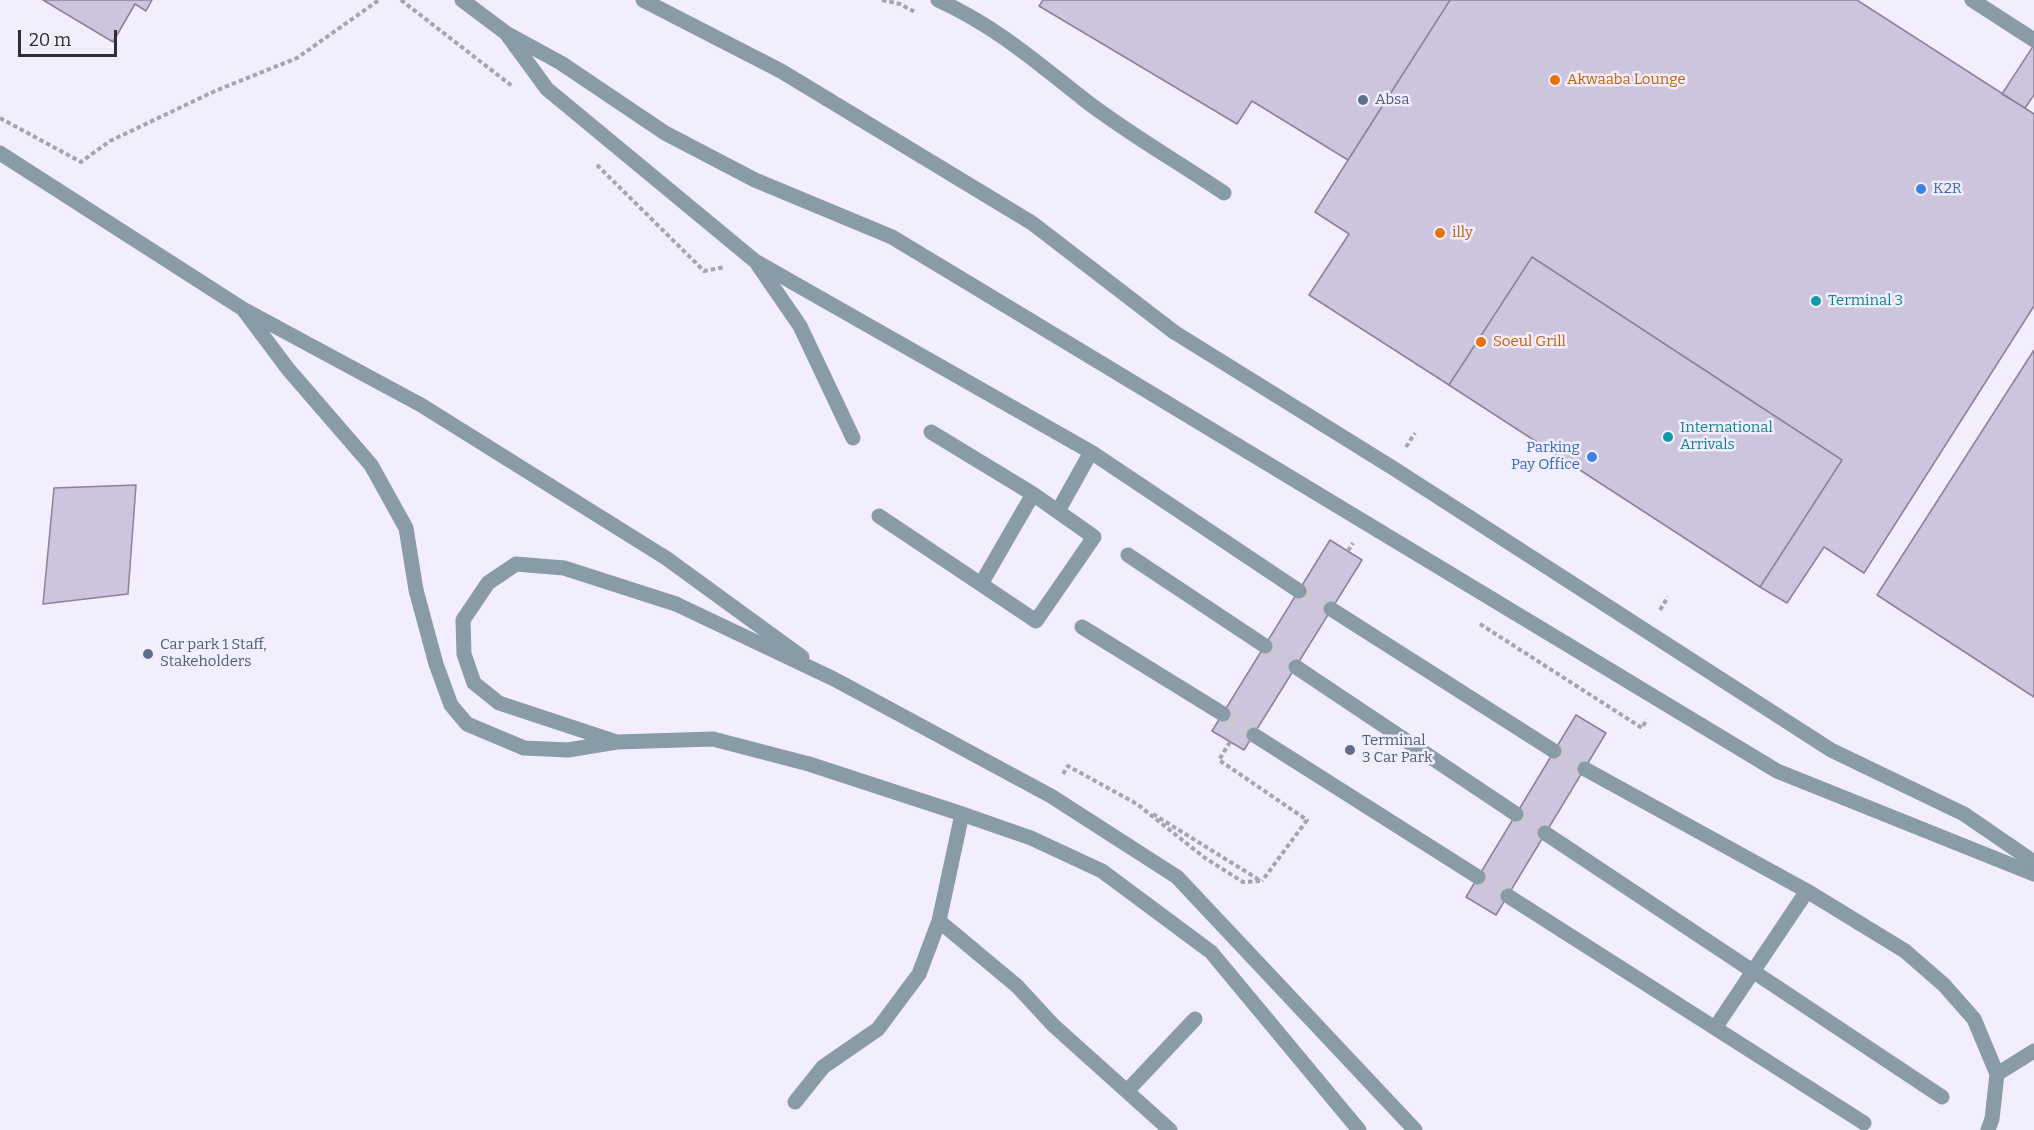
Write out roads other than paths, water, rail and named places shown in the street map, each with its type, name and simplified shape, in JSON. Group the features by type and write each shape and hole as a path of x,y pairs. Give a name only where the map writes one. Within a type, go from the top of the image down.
{"lane":[{"path":"462,0 506,33 561,63 665,133 755,180 892,237 1368,521 1777,771 2034,874"},
{"path":"643,0 781,71 1032,224 1174,333 1393,468 1831,750 1964,814 2034,862"},
{"path":"938,0 961,10 1022,48 1087,102 1224,193"},
{"path":"1972,0 2034,40"},
{"path":"506,33 546,89 755,261 1091,452 1299,591"},
{"path":"0,153 243,309 422,405 666,558 834,680"},
{"path":"755,261 800,326 853,438"},
{"path":"243,309 288,369 371,465 406,528 416,590 436,664 451,705 467,724 524,748 568,750 617,742 712,739 809,764 1031,838 1102,871 1211,952 1359,1130"},
{"path":"879,516 1036,621 1094,537 1033,494 931,432"},
{"path":"1058,511 1091,452"},
{"path":"981,584 1033,494"},
{"path":"1128,555 1265,646"},
{"path":"617,742 499,703 474,683 464,654 463,620 488,583 516,564 564,568 676,604 834,680 1051,796 1177,877 1415,1130"},
{"path":"1331,609 1554,751"},
{"path":"1082,627 1222,714"},
{"path":"1296,667 1516,814"},
{"path":"1254,735 1478,877"},
{"path":"1585,769 1808,891 1905,951 1944,986 1974,1019 1997,1074 1992,1119 1988,1130"},
{"path":"795,1102 823,1067 878,1029 919,974 939,921 962,814"},
{"path":"1545,834 1942,1097"},
{"path":"1715,1028 1808,891"},
{"path":"1508,896 1864,1123"},
{"path":"939,921 1017,986 1053,1025 1170,1130"},
{"path":"1128,1090 1195,1019"},
{"path":"1997,1074 2034,1052"}],"tunnel":[{"path":"1299,591 1331,609"},
{"path":"1265,646 1296,667"},
{"path":"1223,714 1254,735"},
{"path":"1554,751 1585,769"},
{"path":"1516,814 1545,833"},
{"path":"1478,877 1508,896"}],"place":[{"name":"Akwaaba Lounge","path":"1555,80"},
{"name":"Absa","path":"1363,100"},
{"name":"K2R","path":"1921,189"},
{"name":"illy","path":"1440,233"},
{"name":"Terminal 3","path":"1816,301"},
{"name":"Soeul Grill","path":"1481,342"},
{"name":"International Arrivals","path":"1668,437"},
{"name":"Parking Pay Office","path":"1592,457"},
{"name":"Car park 1 Staff, Stakeholders","path":"148,654"},
{"name":"Terminal 3 Car Park","path":"1350,750"}]}
